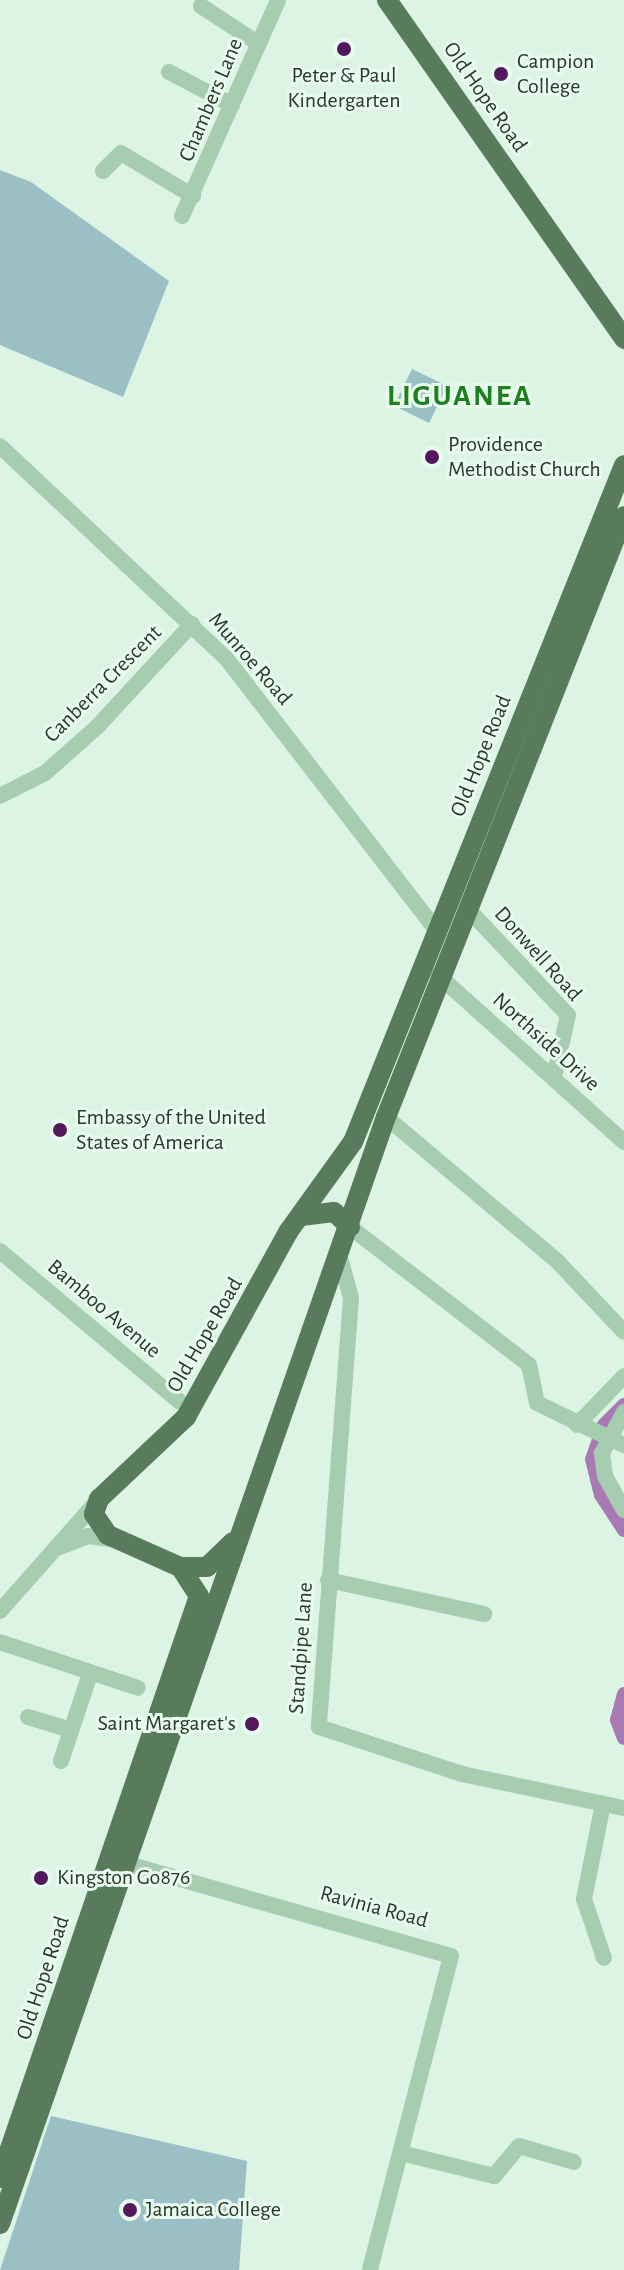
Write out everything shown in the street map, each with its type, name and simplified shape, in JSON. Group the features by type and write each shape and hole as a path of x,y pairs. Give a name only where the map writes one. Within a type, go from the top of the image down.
{"main road":[{"name":"Old Hope Road","path":"387,0 621,331"},
{"name":"Old Hope Road","path":"99,1499 186,1417 301,1216 353,1142 435,928 624,465"},
{"name":"Old Hope Road","path":"0,2178 242,1528 438,975 624,516"},
{"path":"301,1216 334,1212 350,1227"},
{"path":"99,1499 94,1514 117,1540 180,1567 207,1567 242,1528"},
{"name":"Old Hope Road","path":"0,2224 199,1596 180,1567"}],"street":[{"name":"Chambers Lane","path":"182,216 278,0"},
{"path":"201,6 259,44"},
{"path":"169,72 232,105"},
{"path":"103,171 121,153 193,196"},
{"name":"Munroe Road","path":"0,446 192,624 435,928"},
{"name":"Canberra Crescent","path":"0,796 45,773 97,727 192,624"},
{"name":"Donwell Road","path":"467,908 568,1015 554,1077"},
{"name":"Northside Drive","path":"438,975 624,1142"},
{"path":"386,1117 558,1262 624,1332"},
{"path":"350,1227 529,1365 537,1403 624,1445"},
{"name":"Bamboo Avenue","path":"0,1251 179,1401"},
{"name":"Standpipe Lane","path":"340,1257 351,1298 319,1727 462,1774 624,1808"},
{"path":"580,1426 624,1376"},
{"path":"624,1412 606,1437 605,1476 624,1510"},
{"path":"0,1611 44,1556 99,1499"},
{"path":"44,1556 88,1536 117,1540"},
{"path":"328,1580 484,1614"},
{"path":"0,1642 138,1688"},
{"path":"61,1761 90,1674"},
{"path":"28,1717 71,1730"},
{"path":"603,1804 584,1899 604,1958"},
{"name":"Ravinia Road","path":"116,1860 446,1949 451,1965 370,2270"},
{"path":"401,2153 494,2176 519,2146 574,2162"}],"shaded area":[{"path":"0,170 31,182 169,281 123,397 0,345"},
{"path":"412,369 447,386 429,423 394,406"},
{"name":"Jamaica College","path":"51,2116 247,2161 239,2270 0,2270"}],"waterway":[{"path":"624,1405 604,1425 592,1459 601,1495 624,1530"},
{"path":"624,1694 617,1720 624,1738"}],"place":[{"name":"Peter & Paul Kindergarten","path":"344,49"},
{"name":"Campion College","path":"501,74"},
{"name":"Providence Methodist Church","path":"432,457"},
{"name":"Embassy of the United States of America","path":"60,1130"},
{"name":"Saint Margaret's","path":"252,1724"},
{"name":"Kingston Go876","path":"41,1878"},
{"name":"Jamaica College","path":"130,2210"}],"district":[{"name":"LIGUANEA","path":"460,396"}]}
